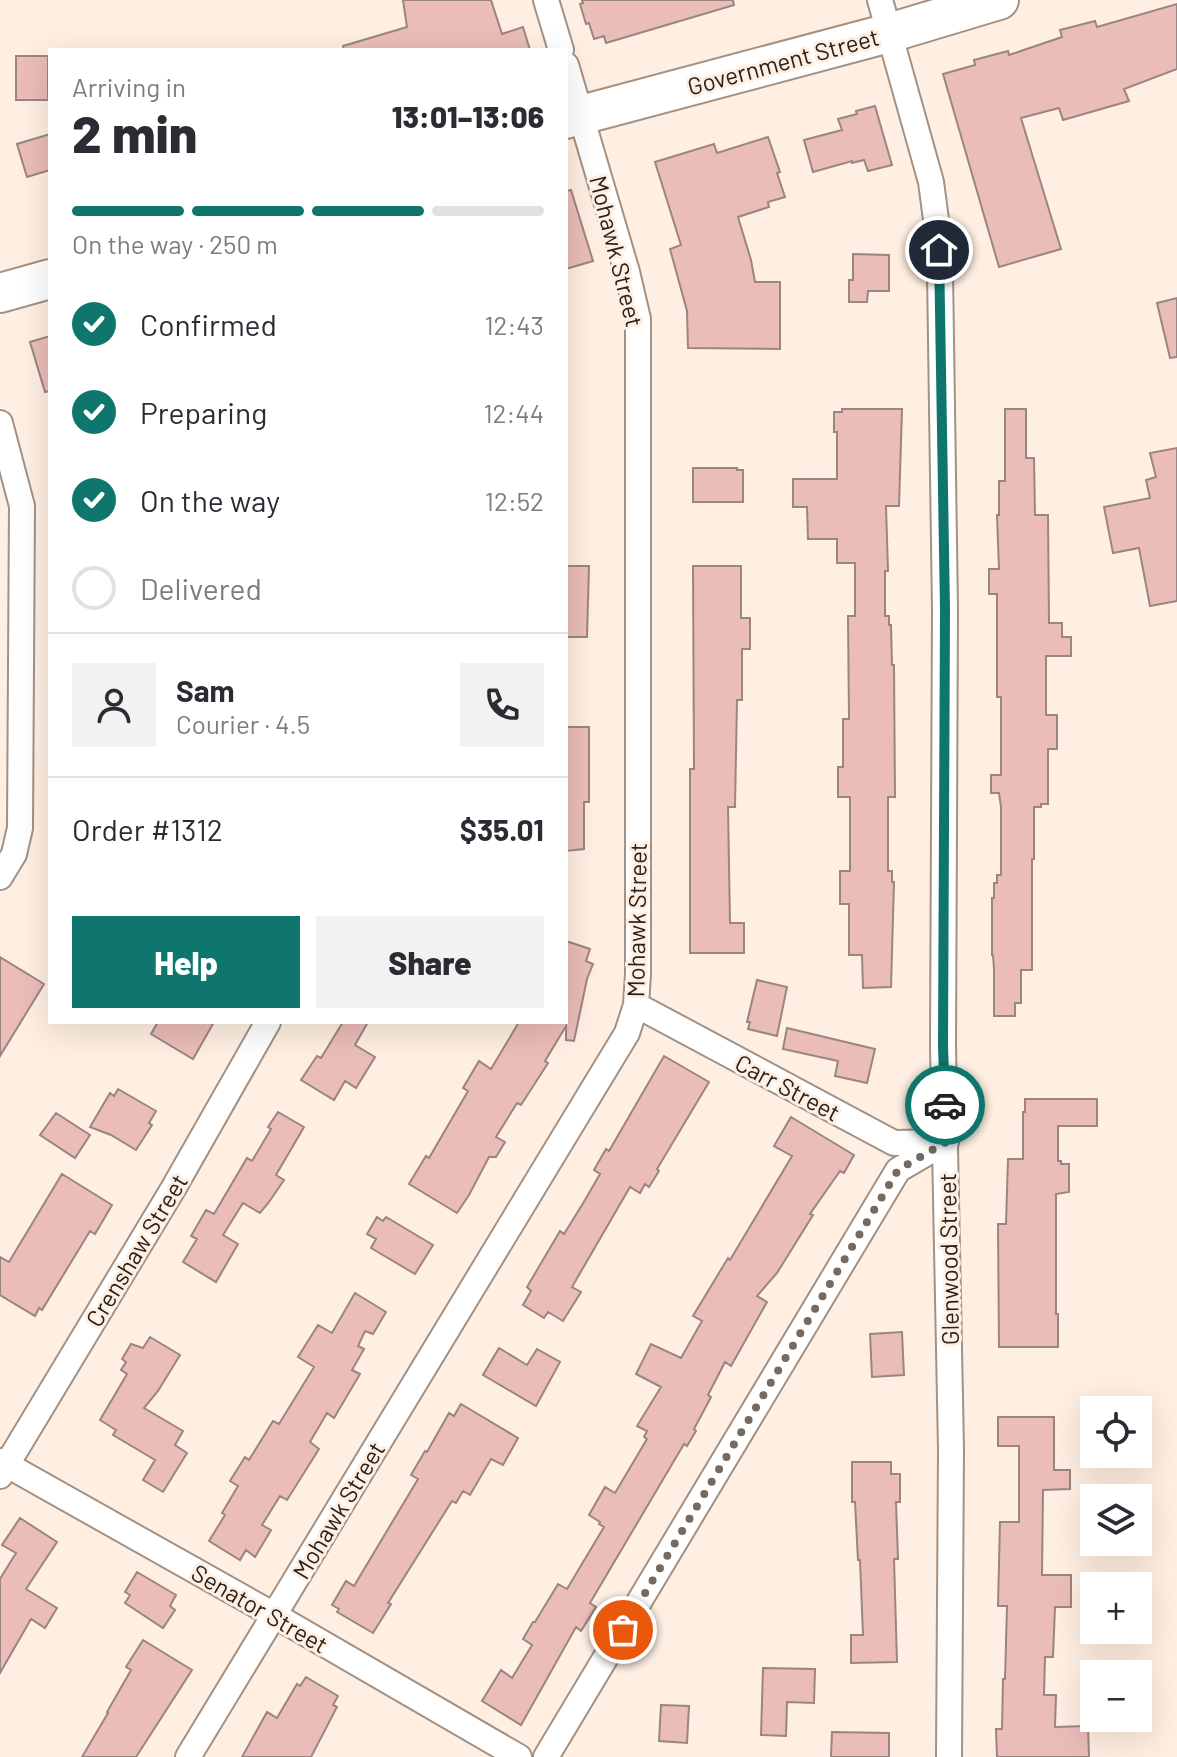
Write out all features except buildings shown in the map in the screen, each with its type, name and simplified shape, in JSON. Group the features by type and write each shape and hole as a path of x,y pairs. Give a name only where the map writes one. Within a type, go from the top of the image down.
{"main road":[{"name":"Government Street","path":"574,117 884,16 999,0"},
{"path":"0,293 48,280"}],"street":[{"path":"546,0 560,48"},
{"name":"Glenwood Street","path":"884,16 931,182 938,242 945,610 943,1046 951,1449 949,1757"},
{"name":"Mohawk Street","path":"188,1757 627,1033 636,1005 638,319 627,272 574,117 568,78"},
{"path":"0,423 22,506 20,828 14,854 0,877"},
{"name":"Carr Street","path":"636,1005 894,1143 946,1142"},
{"name":"Crenshaw Street","path":"2,1467 173,1189 267,1024"},
{"path":"546,1757 898,1170 946,1142"},
{"name":"Senator Street","path":"2,1467 274,1615 519,1757"}],"way so far":[{"path":"623,1630 898,1170 946,1142 945,1105"}],"route":[{"path":"939,250 945,610 945,1105"}]}
